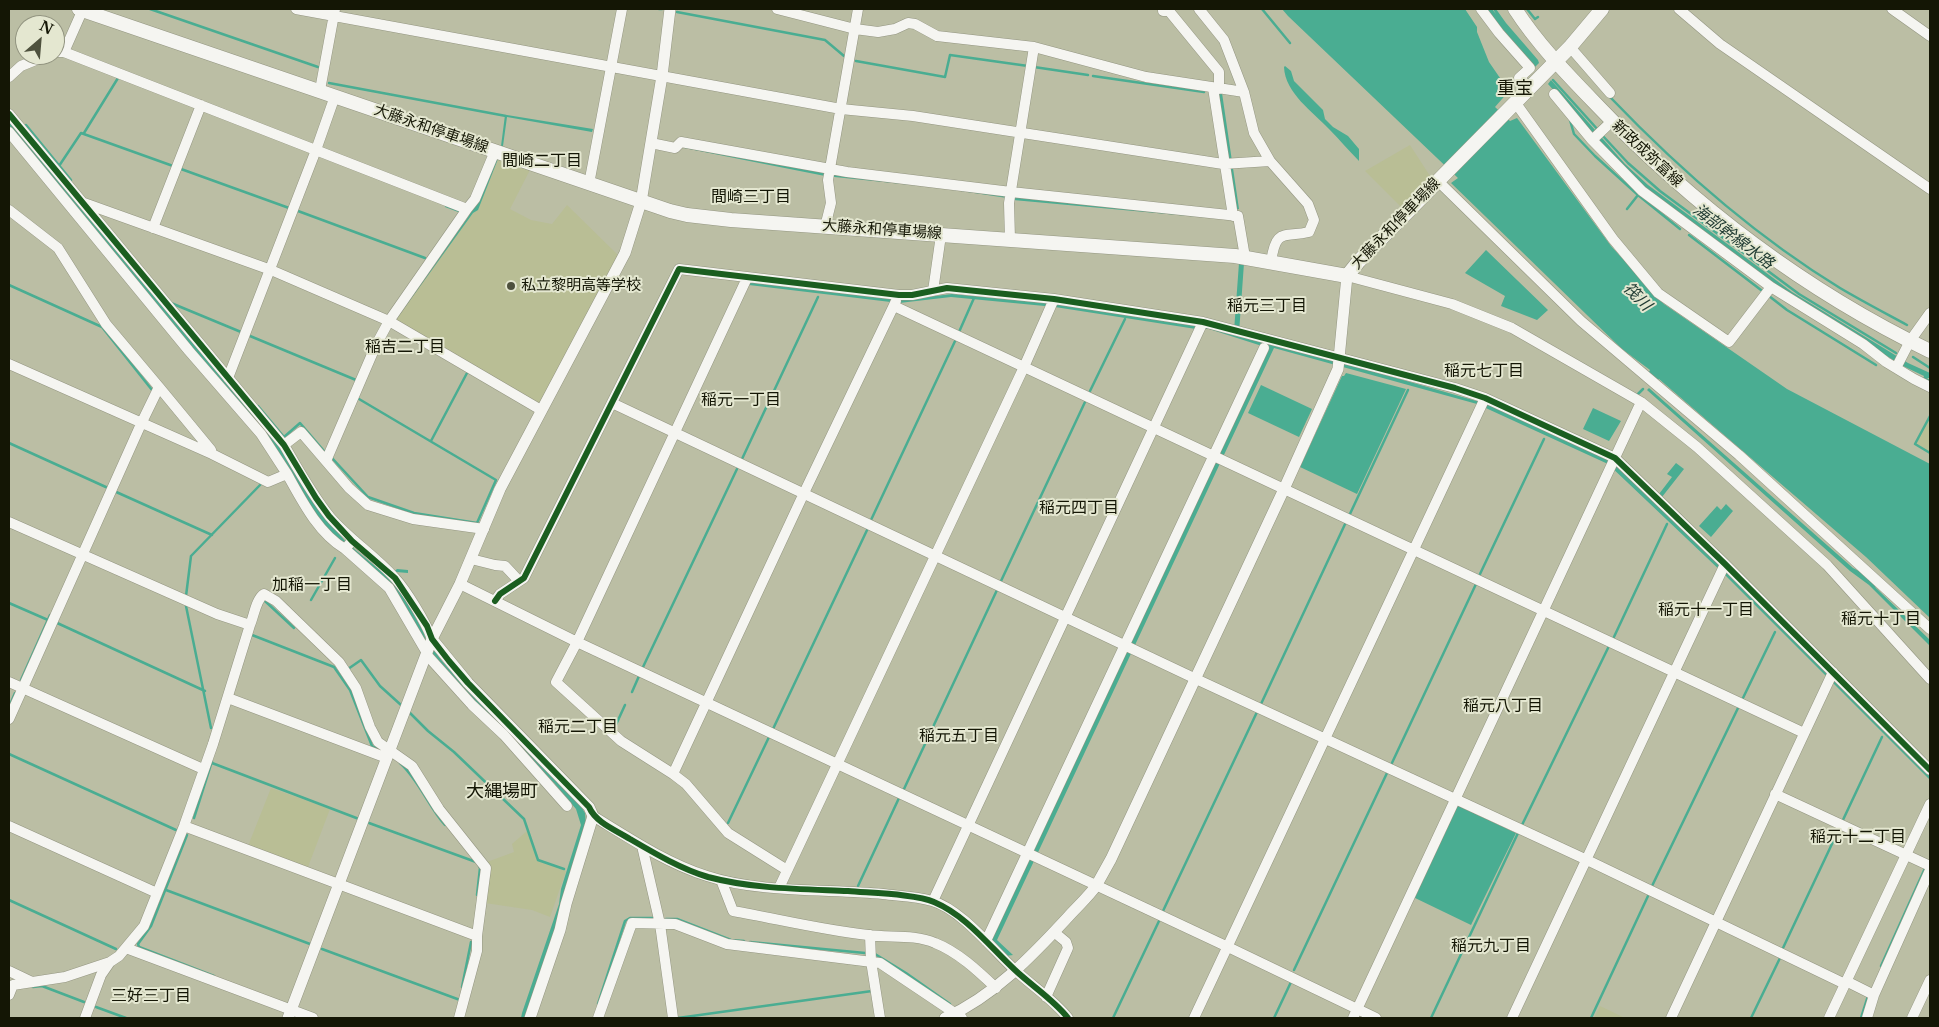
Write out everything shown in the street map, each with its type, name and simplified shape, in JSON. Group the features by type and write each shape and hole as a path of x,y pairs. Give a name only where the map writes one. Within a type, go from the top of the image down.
{"main road":[{"name":"大藤永和停車場線","path":"81,9 641,202 687,215 730,220 1175,250 1245,257 1347,276 1438,180 1570,47 1602,9"},
{"name":"新政成弥富線","path":"1515,9 1555,61 1612,121 1696,199 1769,254 1869,319 1930,351"}],"street":[{"path":"65,40 81,9"},
{"path":"296,9 335,12 612,67 840,109 913,116 1229,164 1270,161"},
{"path":"589,184 622,9"},
{"path":"289,1014 432,640 460,584 500,489 625,253 641,202 662,76 670,9"},
{"path":"777,9 855,29 878,32 894,29 908,23 915,24 936,36 1034,47 1146,77 1244,92"},
{"path":"825,226 831,203 829,173 858,9"},
{"path":"1162,9 1163,11 1169,11 1219,72 1216,88 1229,164 1233,216"},
{"path":"1200,9 1224,40 1244,92 1254,133 1270,161 1308,204 1314,220 1309,232 1287,233 1280,237 1273,248 1271,262"},
{"path":"1483,9 1530,68 1519,78 1529,87"},
{"path":"1679,9 1720,44 1930,189"},
{"path":"1892,9 1930,36"},
{"path":"320,90 335,12"},
{"path":"1010,239 1009,203 1034,47"},
{"path":"1570,47 1610,93"},
{"path":"65,54 316,150 465,212"},
{"path":"9,77 23,65"},
{"path":"1554,94 1596,136 1642,191 1771,287 1898,363 1930,386"},
{"path":"228,378 316,150 334,96"},
{"path":"1515,102 1613,239 1658,293 1729,342 1771,287"},
{"path":"153,228 201,105"},
{"path":"9,114 284,445 316,498 348,545 389,588 427,653 472,705 504,735 567,806"},
{"path":"1596,136 1612,121"},
{"path":"9,132 188,351 261,434 304,504 324,531 393,576 427,626 432,640 468,683 589,807 593,816 642,846 677,864 721,880 779,888 908,896 933,901 952,911 1068,1018"},
{"path":"651,143 675,148 681,142 829,173 1238,216 1245,257"},
{"path":"326,461 376,345 389,321 475,199 494,151"},
{"path":"1438,180 1514,258 1588,328 1739,455 1930,630"},
{"path":"83,203 270,270 389,321 541,410"},
{"path":"9,210 58,248 106,324 211,450 212,454"},
{"path":"933,291 941,235"},
{"path":"495,601 500,594 524,578 680,269 896,301 1024,367 1804,733"},
{"path":"598,1018 629,926 632,923 675,924 727,944 880,963 954,1017 996,988 1054,932 1095,886 1111,859 1284,489 1339,362 1347,276 1452,304 1504,324 1587,369 1641,402 1697,447 1826,565 1930,679"},
{"path":"747,278 578,642 556,682 621,742 674,774 686,784 728,833 787,870"},
{"path":"674,774 896,301 912,295 947,288 1231,328 1339,362 1483,402 1613,463 1724,568 1930,770"},
{"path":"779,888 836,763 1024,367 1052,303"},
{"path":"1898,363 1910,341 1930,313"},
{"path":"933,901 1201,325"},
{"path":"986,942 1031,856 1129,647 1217,458 1264,348"},
{"path":"9,364 212,454 268,482 287,474"},
{"path":"9,719 159,387"},
{"path":"1194,1018 1483,402"},
{"path":"1355,1014 1641,402"},
{"path":"612,403 1196,679 1874,995"},
{"path":"284,445 300,432 348,488 368,505 413,519 484,529"},
{"path":"9,522 217,614 250,625"},
{"path":"471,559 505,566 519,581"},
{"path":"1512,1018 1724,568"},
{"path":"460,584 707,703 1228,947 1355,1014 1376,1018"},
{"path":"9,995 13,985 65,977 110,962 119,956 144,926 184,826 228,698 260,596 268,595 276,601 339,662 356,688 370,727 378,742 388,754"},
{"path":"1672,1018 1831,675"},
{"path":"9,682 203,769"},
{"path":"228,698 388,754 412,766 439,809 486,868 477,936 477,951 459,1018"},
{"path":"1776,794 1928,867 1874,995 1867,1018"},
{"path":"1829,1018 1930,804"},
{"path":"530,1018 560,930 593,816"},
{"path":"9,826 157,893"},
{"path":"184,826 477,936"},
{"path":"642,846 660,924 673,1018"},
{"path":"721,880 733,911 832,930 926,939 953,952 996,988"},
{"path":"1046,997 1068,948 1066,942 1054,932"},
{"path":"870,935 871,961 880,1018"},
{"path":"126,948 289,1014 313,1018"},
{"path":"85,1018 101,975 110,962"},
{"path":"9,971 33,982"},
{"path":"1912,1018 1927,995 1930,980"}],"shaded area":[{"path":"1410,145 1432,179 1403,209 1365,171"},
{"name":"私立黎明高等学校","path":"499,157 531,168 510,209 531,220 552,224 567,205 618,255 540,404 396,322 396,319 473,213 478,209"},
{"path":"1930,416 1930,452 1916,444"},
{"path":"271,788 330,809 308,867 248,846"},
{"path":"527,831 538,861 566,871 550,917 532,910 485,903 487,862 514,852 512,844"},
{"path":"1600,1006 1625,1018 1594,1018"}],"water":[{"name":"筏川","path":"1282,9 1465,9 1477,27 1477,32 1489,62 1509,91 1495,107 1510,121 1517,118 1611,246 1664,304 1787,389 1930,464 1930,618 1866,557 1659,379 1657,380 1649,372 1650,370 1622,349 1451,183 1458,178"},
{"path":"1487,9 1492,9 1496,14 1493,9 1496,9 1538,60 1539,63 1535,67 1510,39"},
{"path":"1285,66 1291,71 1294,81 1323,110 1325,119 1333,127 1348,136 1359,149 1359,161 1294,94 1286,76"},
{"path":"1551,80 1625,164 1648,185 1792,292 1908,363 1930,373 1930,378 1927,378 1930,382 1923,379 1924,376 1903,366 1798,302 1645,188 1598,140 1548,84"},
{"path":"1222,93 1239,209 1235,210 1218,94"},
{"path":"505,115 593,129 592,132 507,117 503,146 501,146"},
{"path":"9,120 273,438 333,527 346,542 388,577 397,569 408,570 408,573 396,572 402,594 423,631 426,640 467,690 550,772 585,813 586,824 554,935 525,1018 521,1018 522,1013 559,904 561,889 581,825 576,809 554,783 437,663 396,593 326,528 285,464 9,126"},
{"path":"684,145 1007,195 1007,198 941,188 825,176 684,148"},
{"path":"495,158 498,159 478,210 473,213 398,317 396,316 468,217"},
{"path":"1013,196 1233,220 1013,200"},
{"path":"1486,250 1548,310 1537,320 1501,306 1505,296 1465,273"},
{"path":"1239,263 1244,263 1239,333 1487,404 1611,460 1721,565 1930,774 1930,780 1725,575 1608,464 1477,404 1274,348 997,940 1013,955 1006,956 991,940 1262,346 1209,329 1196,329 1055,307 951,297 899,303 749,285 751,282 927,297 952,294 1058,304 1234,331"},
{"path":"1346,373 1406,389 1357,494 1300,467 1342,376"},
{"path":"1261,385 1312,409 1299,437 1248,413"},
{"path":"1649,388 1853,568 1869,579 1930,640 1930,646 1869,585 1850,571 1647,390"},
{"path":"1593,408 1621,421 1609,441 1583,429"},
{"path":"1676,463 1684,469 1662,497 1659,494 1672,477 1667,474"},
{"path":"1726,504 1733,511 1711,537 1699,526 1717,506 1721,510"},
{"path":"1457,805 1516,833 1471,925 1413,897"}],"waterway":[{"path":"150,9 318,67"},
{"path":"1262,9 1290,43"},
{"path":"1527,9 1535,19 1538,17"},
{"path":"677,12 825,40 844,56"},
{"path":"856,61 945,77 950,55 1028,66"},
{"path":"1034,67 1088,75"},
{"path":"1093,76 1204,92"},
{"path":"84,133 118,78"},
{"name":"海部幹線水路","path":"1553,80 1599,131"},
{"path":"329,83 506,116"},
{"path":"1610,97 1663,150 1748,224 1840,288 1907,325"},
{"path":"1570,120 1574,134 1595,156 1638,195 1680,229"},
{"path":"26,125 71,180"},
{"path":"59,166 81,133 173,166"},
{"path":"1602,135 1628,163 1660,191 1799,294 1896,353"},
{"path":"181,169 289,208"},
{"path":"1627,209 1638,195"},
{"path":"446,206 462,212"},
{"path":"298,211 425,258"},
{"path":"1689,235 1761,290"},
{"path":"9,285 102,327 152,390"},
{"path":"1769,296 1787,310 1876,365"},
{"path":"742,459 818,297"},
{"path":"959,332 974,298"},
{"path":"171,303 241,332"},
{"path":"1090,391 1125,319"},
{"path":"250,336 356,380"},
{"path":"871,520 956,339"},
{"path":"1913,357 1930,368"},
{"path":"431,441 467,373"},
{"path":"1638,394 1643,389"},
{"path":"1349,516 1408,390"},
{"path":"332,458 368,497 414,513 477,523 496,480 359,399"},
{"path":"1001,581 1085,402"},
{"path":"258,406 284,437 300,423 324,451"},
{"path":"1930,416 1915,444 1930,453"},
{"path":"1480,574 1544,439"},
{"path":"9,443 108,488"},
{"path":"643,667 737,469"},
{"path":"186,596 191,556 261,484"},
{"path":"114,491 212,535"},
{"path":"1261,704 1346,522"},
{"path":"1613,639 1667,524"},
{"path":"773,729 868,528"},
{"path":"311,600 335,558"},
{"path":"1391,765 1476,584"},
{"path":"904,789 997,590"},
{"path":"262,601 265,601 294,628"},
{"path":"9,603 48,620"},
{"path":"186,606 211,728"},
{"path":"21,680 50,615"},
{"path":"55,622 205,691"},
{"path":"1742,700 1775,632"},
{"path":"252,635 334,667 350,690 372,746 382,751"},
{"path":"1521,827 1609,646"},
{"path":"348,669 361,660 380,686 401,705"},
{"path":"632,692 639,676"},
{"path":"9,707 15,693"},
{"path":"614,729 625,705"},
{"path":"1652,886 1739,706"},
{"path":"1163,911 1257,712"},
{"path":"410,713 524,819 538,860 564,869"},
{"path":"728,823 769,737"},
{"path":"1842,822 1882,737"},
{"path":"9,754 176,830"},
{"path":"194,818 212,761"},
{"path":"212,763 359,819"},
{"path":"400,763 413,777 433,810 445,825"},
{"path":"1294,970 1387,773"},
{"path":"858,886 899,798"},
{"path":"369,823 476,862"},
{"path":"1783,948 1839,829"},
{"path":"1431,1018 1518,833"},
{"path":"187,835 151,926 138,944 139,947 214,976"},
{"path":"477,895 479,866"},
{"path":"1881,966 1926,866"},
{"path":"166,890 310,944"},
{"path":"1591,1018 1648,896"},
{"path":"9,900 116,949"},
{"path":"598,1004 625,921 630,918 653,918"},
{"path":"666,919 677,919 731,940 744,941"},
{"path":"1113,1018 1159,921"},
{"path":"462,987 471,942"},
{"path":"750,942 865,953"},
{"path":"322,949 460,1000"},
{"path":"875,954 950,1004"},
{"path":"1751,1018 1780,958"},
{"path":"1274,1018 1291,982"},
{"path":"33,987 42,986 84,1002"},
{"path":"678,1018 872,991"},
{"path":"1861,1018 1868,996"},
{"path":"96,1007 126,1018"}],"cycle path":[{"path":"9,114 284,445 329,516 352,541 395,578 427,626 432,639 449,661 468,683 589,807 601,822 668,860 708,877 760,886 893,894 934,902 957,915 968,924 1015,970 1050,999 1068,1018"},
{"path":"495,601 500,594 524,578 679,269 899,295 912,295 947,288 1054,299 1203,322 1455,388 1485,398 1615,458 1725,564 1930,770"}],"place":[{"name":"私立黎明高等学校","path":"511,286"}],"district":[{"name":"重宝","path":"1515,89"},
{"name":"間崎二丁目","path":"542,161"},
{"name":"間崎三丁目","path":"751,197"},
{"name":"稲元三丁目","path":"1267,306"},
{"name":"稲吉二丁目","path":"405,347"},
{"name":"稲元七丁目","path":"1484,371"},
{"name":"稲元一丁目","path":"741,400"},
{"name":"稲元四丁目","path":"1079,508"},
{"name":"加稲一丁目","path":"312,585"},
{"name":"稲元十一丁目","path":"1706,610"},
{"name":"稲元十丁目","path":"1881,619"},
{"name":"稲元八丁目","path":"1503,706"},
{"name":"稲元二丁目","path":"578,727"},
{"name":"稲元五丁目","path":"959,736"},
{"name":"大縄場町","path":"502,792"},
{"name":"稲元十二丁目","path":"1858,837"},
{"name":"稲元九丁目","path":"1491,946"},
{"name":"三好三丁目","path":"151,996"}]}
